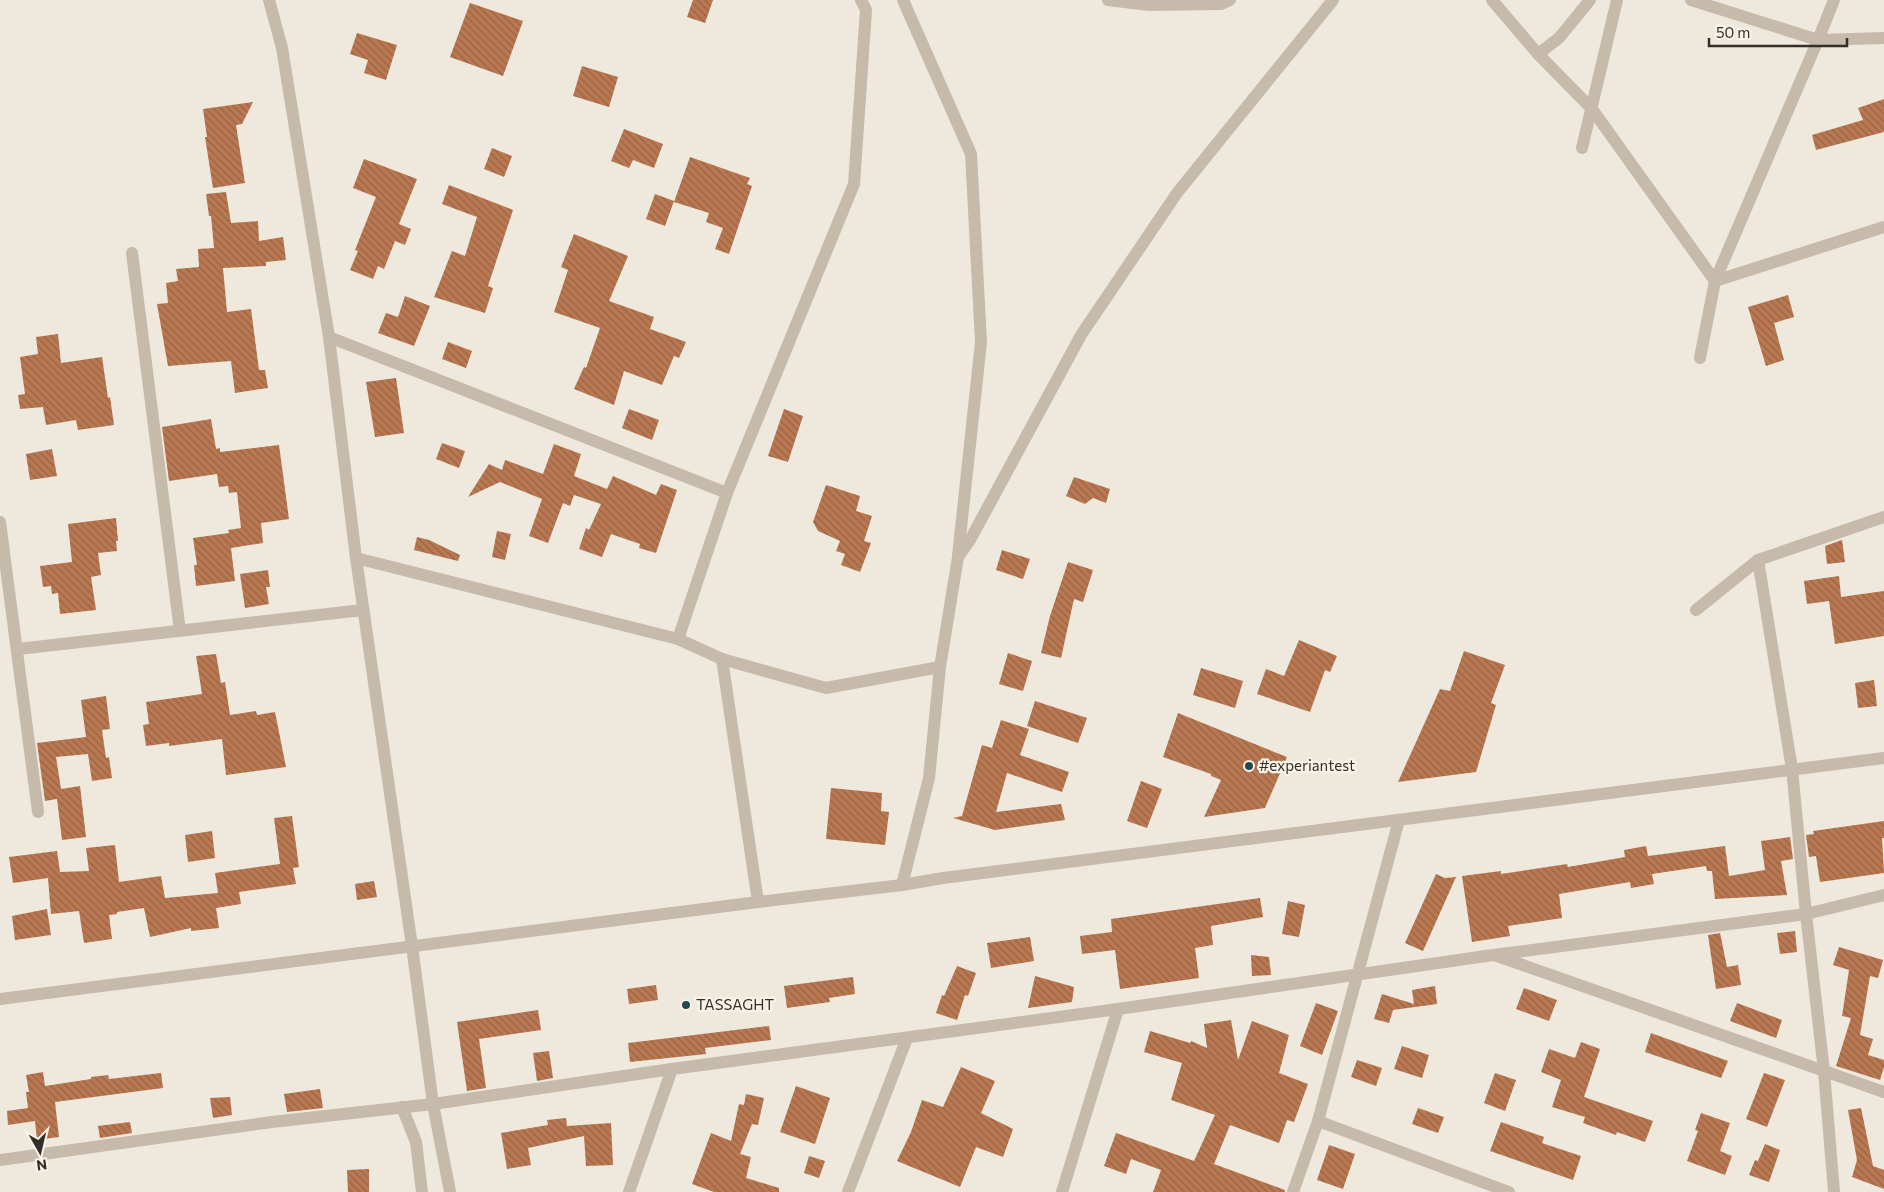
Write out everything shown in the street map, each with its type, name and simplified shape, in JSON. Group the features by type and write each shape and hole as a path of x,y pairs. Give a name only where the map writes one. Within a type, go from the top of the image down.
{"street":[{"path":"269,0 282,48 329,337 363,610 433,1104 450,1192"},
{"path":"678,639 727,493 854,184 866,10 861,0"},
{"path":"902,0 971,154 982,342 958,557 940,667 929,778 902,885"},
{"path":"1108,0 1149,5 1221,4 1230,0"},
{"path":"958,557 970,540 1081,335 1177,193 1334,0"},
{"path":"1492,0 1538,54 1592,109 1715,281"},
{"path":"1538,54 1559,38 1590,0"},
{"path":"1582,148 1617,0"},
{"path":"1691,0 1818,40 1884,38"},
{"path":"1700,358 1715,281 1834,0"},
{"path":"1715,281 1884,227"},
{"path":"132,253 180,631"},
{"path":"329,337 727,493"},
{"path":"1696,610 1758,560 1884,516"},
{"path":"0,522 38,812"},
{"path":"356,558 678,639 722,659 826,688 940,667"},
{"path":"1758,560 1792,769 1824,1071 1834,1192"},
{"path":"18,649 363,610"},
{"path":"722,659 758,902"},
{"path":"0,999 1884,758"},
{"path":"1293,1192 1318,1121 1398,820"},
{"path":"0,1160 272,1122 433,1104 1493,955 1806,914 1884,895"},
{"path":"1493,955 1884,1092"},
{"path":"1062,1192 1118,1009"},
{"path":"848,1192 907,1038"},
{"path":"628,1192 672,1069"},
{"path":"402,1107 416,1142 422,1192"},
{"path":"1318,1121 1509,1192"}],"building":[{"path":"693,0 713,0 705,23 687,17"},
{"path":"470,3 523,21 503,76 450,57"},
{"path":"357,33 397,45 386,80 364,73 368,60 350,54"},
{"path":"582,66 618,77 609,107 573,96"},
{"path":"1884,99 1884,132 1816,150 1812,135 1863,120 1858,108"},
{"path":"253,102 242,124 236,125 245,183 213,188 205,137 207,137 203,109"},
{"path":"624,129 663,144 654,168 633,160 629,168 611,161"},
{"path":"492,148 512,156 504,177 484,169"},
{"path":"690,157 750,178 747,184 752,186 729,254 715,249 723,228 706,222 709,213 674,202"},
{"path":"364,159 417,179 399,224 411,229 405,245 395,241 384,269 378,266 373,279 350,270 358,251 355,250 376,197 353,188"},
{"path":"449,185 513,210 488,286 493,288 485,313 434,297 452,251 465,256 477,217 442,204"},
{"path":"226,192 231,223 258,221 259,241 283,237 286,260 266,262 266,266 223,268 227,312 251,309 259,370 265,370 268,388 235,393 231,361 168,366 157,304 168,303 166,283 178,281 176,269 199,267 198,249 214,248 211,216 209,216 206,194"},
{"path":"655,194 674,201 665,226 646,219"},
{"path":"574,234 628,256 609,301 654,317 650,329 686,342 679,358 674,356 662,385 624,371 614,405 574,389 584,367 586,368 600,328 554,312 568,270 561,267"},
{"path":"1788,295 1794,317 1774,323 1784,360 1766,366 1748,307"},
{"path":"405,296 430,306 414,346 378,333 386,313 398,317"},
{"path":"58,334 61,363 102,357 114,425 78,430 76,420 46,425 43,407 20,409 18,395 25,394 20,357 38,354 36,337"},
{"path":"448,342 472,351 466,368 442,359"},
{"path":"396,378 404,433 375,437 366,382"},
{"path":"629,409 659,420 652,440 622,428"},
{"path":"784,409 803,416 788,462 768,456"},
{"path":"211,419 216,449 220,448 220,452 279,445 289,519 261,523 263,543 231,548 235,581 196,586 194,565 197,565 193,538 229,533 228,530 241,528 237,492 229,493 228,486 219,487 217,474 169,481 162,427"},
{"path":"442,443 465,451 459,468 436,459"},
{"path":"554,444 581,454 574,476 607,489 613,476 656,495 661,484 677,490 656,553 639,548 640,544 611,534 602,557 579,549 586,528 589,530 601,504 574,495 570,506 563,503 548,543 529,536 542,499 500,482 468,497 489,464 502,470 505,460 543,474"},
{"path":"52,449 57,476 30,480 26,454"},
{"path":"1074,477 1110,489 1106,503 1093,498 1085,504 1066,496"},
{"path":"826,485 860,496 856,511 872,516 864,541 871,543 860,572 841,565 845,554 836,551 840,541 818,531 813,522"},
{"path":"116,518 117,551 98,553 101,575 91,577 96,610 60,614 58,593 52,594 51,586 43,587 40,566 72,562 68,524"},
{"path":"497,531 511,534 505,560 492,557"},
{"path":"417,537 429,540 460,555 458,561 414,550"},
{"path":"1842,540 1845,562 1827,564 1825,546"},
{"path":"1002,550 1030,559 1023,579 996,570"},
{"path":"1068,562 1093,570 1083,602 1074,599 1061,658 1041,653 1050,616"},
{"path":"268,570 270,587 266,587 269,604 245,608 240,574"},
{"path":"1839,576 1841,597 1884,591 1884,636 1835,644 1829,601 1807,604 1804,581"},
{"path":"1299,640 1337,656 1330,672 1325,670 1310,712 1257,694 1266,669 1284,676"},
{"path":"1464,651 1505,665 1491,703 1496,705 1476,772 1398,782 1440,689 1450,691"},
{"path":"1008,653 1032,661 1023,691 999,684"},
{"path":"216,654 221,683 225,682 230,715 256,711 257,715 275,712 286,767 226,775 222,739 169,746 169,743 146,746 143,725 149,724 146,702 202,694 196,656"},
{"path":"1201,668 1243,681 1235,708 1193,695"},
{"path":"1874,680 1877,706 1858,708 1855,683"},
{"path":"106,696 110,729 102,730 106,758 109,757 112,778 92,781 88,754 56,757 61,789 80,786 86,837 62,840 57,799 45,801 37,743 86,737 81,700"},
{"path":"1035,701 1087,718 1078,743 1027,726"},
{"path":"1178,713 1287,757 1265,808 1204,817 1221,780 1211,776 1211,774 1163,757"},
{"path":"1001,720 1029,729 1020,755 1069,772 1062,792 1007,773 996,812 1061,804 1065,820 995,830 953,818 962,816 982,745 992,748"},
{"path":"1141,781 1162,789 1147,828 1127,821"},
{"path":"831,788 882,793 881,811 889,812 885,845 826,839"},
{"path":"292,816 299,867 293,868 296,884 239,892 241,904 216,908 219,928 191,931 191,928 150,937 144,908 109,915 112,939 84,943 79,911 51,914 48,878 13,883 9,857 57,851 60,872 89,871 86,848 115,845 119,882 161,876 165,898 218,893 215,873 280,864 274,818"},
{"path":"1884,821 1884,838 1882,838 1884,873 1820,882 1816,856 1809,857 1806,835 1814,834 1813,831"},
{"path":"212,831 215,858 188,862 185,835"},
{"path":"1790,837 1793,859 1781,861 1787,895 1715,899 1712,871 1707,871 1706,866 1652,874 1654,884 1631,888 1630,882 1559,894 1562,918 1508,926 1510,936 1472,942 1462,876 1501,871 1501,874 1567,864 1568,867 1625,857 1624,850 1646,846 1648,856 1725,846 1729,876 1765,870 1761,841"},
{"path":"1436,874 1445,878 1456,877 1423,951 1405,943"},
{"path":"374,881 377,897 357,900 355,884"},
{"path":"1260,898 1263,917 1211,926 1213,945 1195,948 1199,978 1120,989 1115,950 1082,954 1080,936 1112,932 1111,919"},
{"path":"1288,901 1305,905 1299,937 1282,934"},
{"path":"47,909 51,935 15,940 12,916"},
{"path":"1795,931 1797,952 1780,954 1777,933"},
{"path":"1720,933 1727,967 1738,965 1741,985 1716,989 1708,935"},
{"path":"1030,937 1034,961 991,968 987,943"},
{"path":"1839,947 1883,960 1878,978 1870,976 1860,1035 1873,1039 1868,1055 1884,1060 1880,1080 1836,1066 1851,1018 1842,1016 1849,970 1833,965"},
{"path":"1251,955 1269,957 1271,975 1252,976"},
{"path":"957,966 976,973 968,996 965,995 957,1020 936,1013 942,995 944,996"},
{"path":"1035,976 1074,987 1072,1002 1028,1008"},
{"path":"853,977 855,994 829,998 830,1002 787,1008 784,986"},
{"path":"656,985 658,1000 629,1004 627,989"},
{"path":"1435,986 1437,1004 1393,1010 1389,1023 1374,1019 1382,994 1414,1004 1412,990"},
{"path":"1524,988 1557,1000 1549,1021 1516,1009"},
{"path":"1316,1003 1338,1011 1322,1055 1300,1046"},
{"path":"1737,1003 1782,1020 1776,1038 1730,1021"},
{"path":"538,1010 541,1030 479,1039 486,1088 467,1091 457,1022"},
{"path":"1231,1020 1238,1060 1252,1021 1289,1035 1279,1073 1308,1084 1294,1122 1287,1120 1279,1143 1230,1125 1214,1164 1285,1190 1285,1192 1153,1192 1161,1170 1131,1159 1126,1174 1104,1166 1116,1133 1194,1161 1215,1115 1171,1100 1182,1063 1144,1052 1150,1031 1190,1043 1191,1041 1207,1048 1204,1024"},
{"path":"769,1026 771,1040 705,1048 706,1054 630,1062 628,1043"},
{"path":"1651,1033 1728,1061 1721,1078 1645,1052"},
{"path":"1581,1042 1600,1049 1584,1097 1653,1121 1645,1142 1617,1132 1616,1135 1583,1123 1585,1117 1552,1107 1561,1080 1541,1072 1549,1049 1575,1058"},
{"path":"1402,1046 1429,1055 1422,1078 1394,1069"},
{"path":"549,1051 553,1078 537,1081 533,1053"},
{"path":"1357,1060 1382,1068 1376,1086 1351,1077"},
{"path":"961,1067 995,1081 981,1113 1013,1129 1003,1157 976,1147 960,1187 897,1161 911,1132 922,1100 943,1107"},
{"path":"43,1072 45,1086 108,1075 109,1079 161,1073 163,1088 55,1102 59,1137 37,1140 35,1121 8,1125 7,1111 28,1108 26,1092 29,1092 26,1075"},
{"path":"1495,1073 1516,1080 1505,1111 1484,1103"},
{"path":"1764,1073 1785,1080 1767,1127 1746,1119"},
{"path":"796,1086 830,1098 815,1144 780,1132"},
{"path":"320,1089 323,1108 287,1112 284,1094"},
{"path":"746,1094 764,1098 758,1125 752,1124 740,1154 751,1157 746,1178 779,1188 779,1192 714,1192 692,1184 711,1133 731,1141 739,1104 744,1105"},
{"path":"230,1097 232,1115 213,1118 210,1098"},
{"path":"1418,1108 1444,1117 1438,1133 1412,1124"},
{"path":"1861,1108 1873,1166 1884,1170 1884,1189 1852,1177 1857,1160 1848,1110"},
{"path":"1701,1113 1730,1123 1720,1151 1732,1156 1725,1175 1687,1161 1698,1131 1695,1130"},
{"path":"566,1118 567,1126 611,1123 613,1165 586,1166 584,1136 528,1148 531,1165 507,1169 501,1133 548,1125 547,1120"},
{"path":"130,1122 132,1133 100,1138 98,1126"},
{"path":"1501,1122 1544,1137 1542,1143 1581,1156 1573,1180 1490,1151"},
{"path":"1765,1144 1780,1150 1769,1182 1749,1175 1755,1160 1758,1161"},
{"path":"1329,1145 1355,1154 1343,1189 1317,1180"},
{"path":"809,1156 825,1161 819,1178 804,1173"},
{"path":"369,1169 369,1192 348,1192 347,1170"}],"place":[{"name":"#experiantest","path":"1249,766"},
{"name":"TASSAGHT","path":"686,1005"}]}
